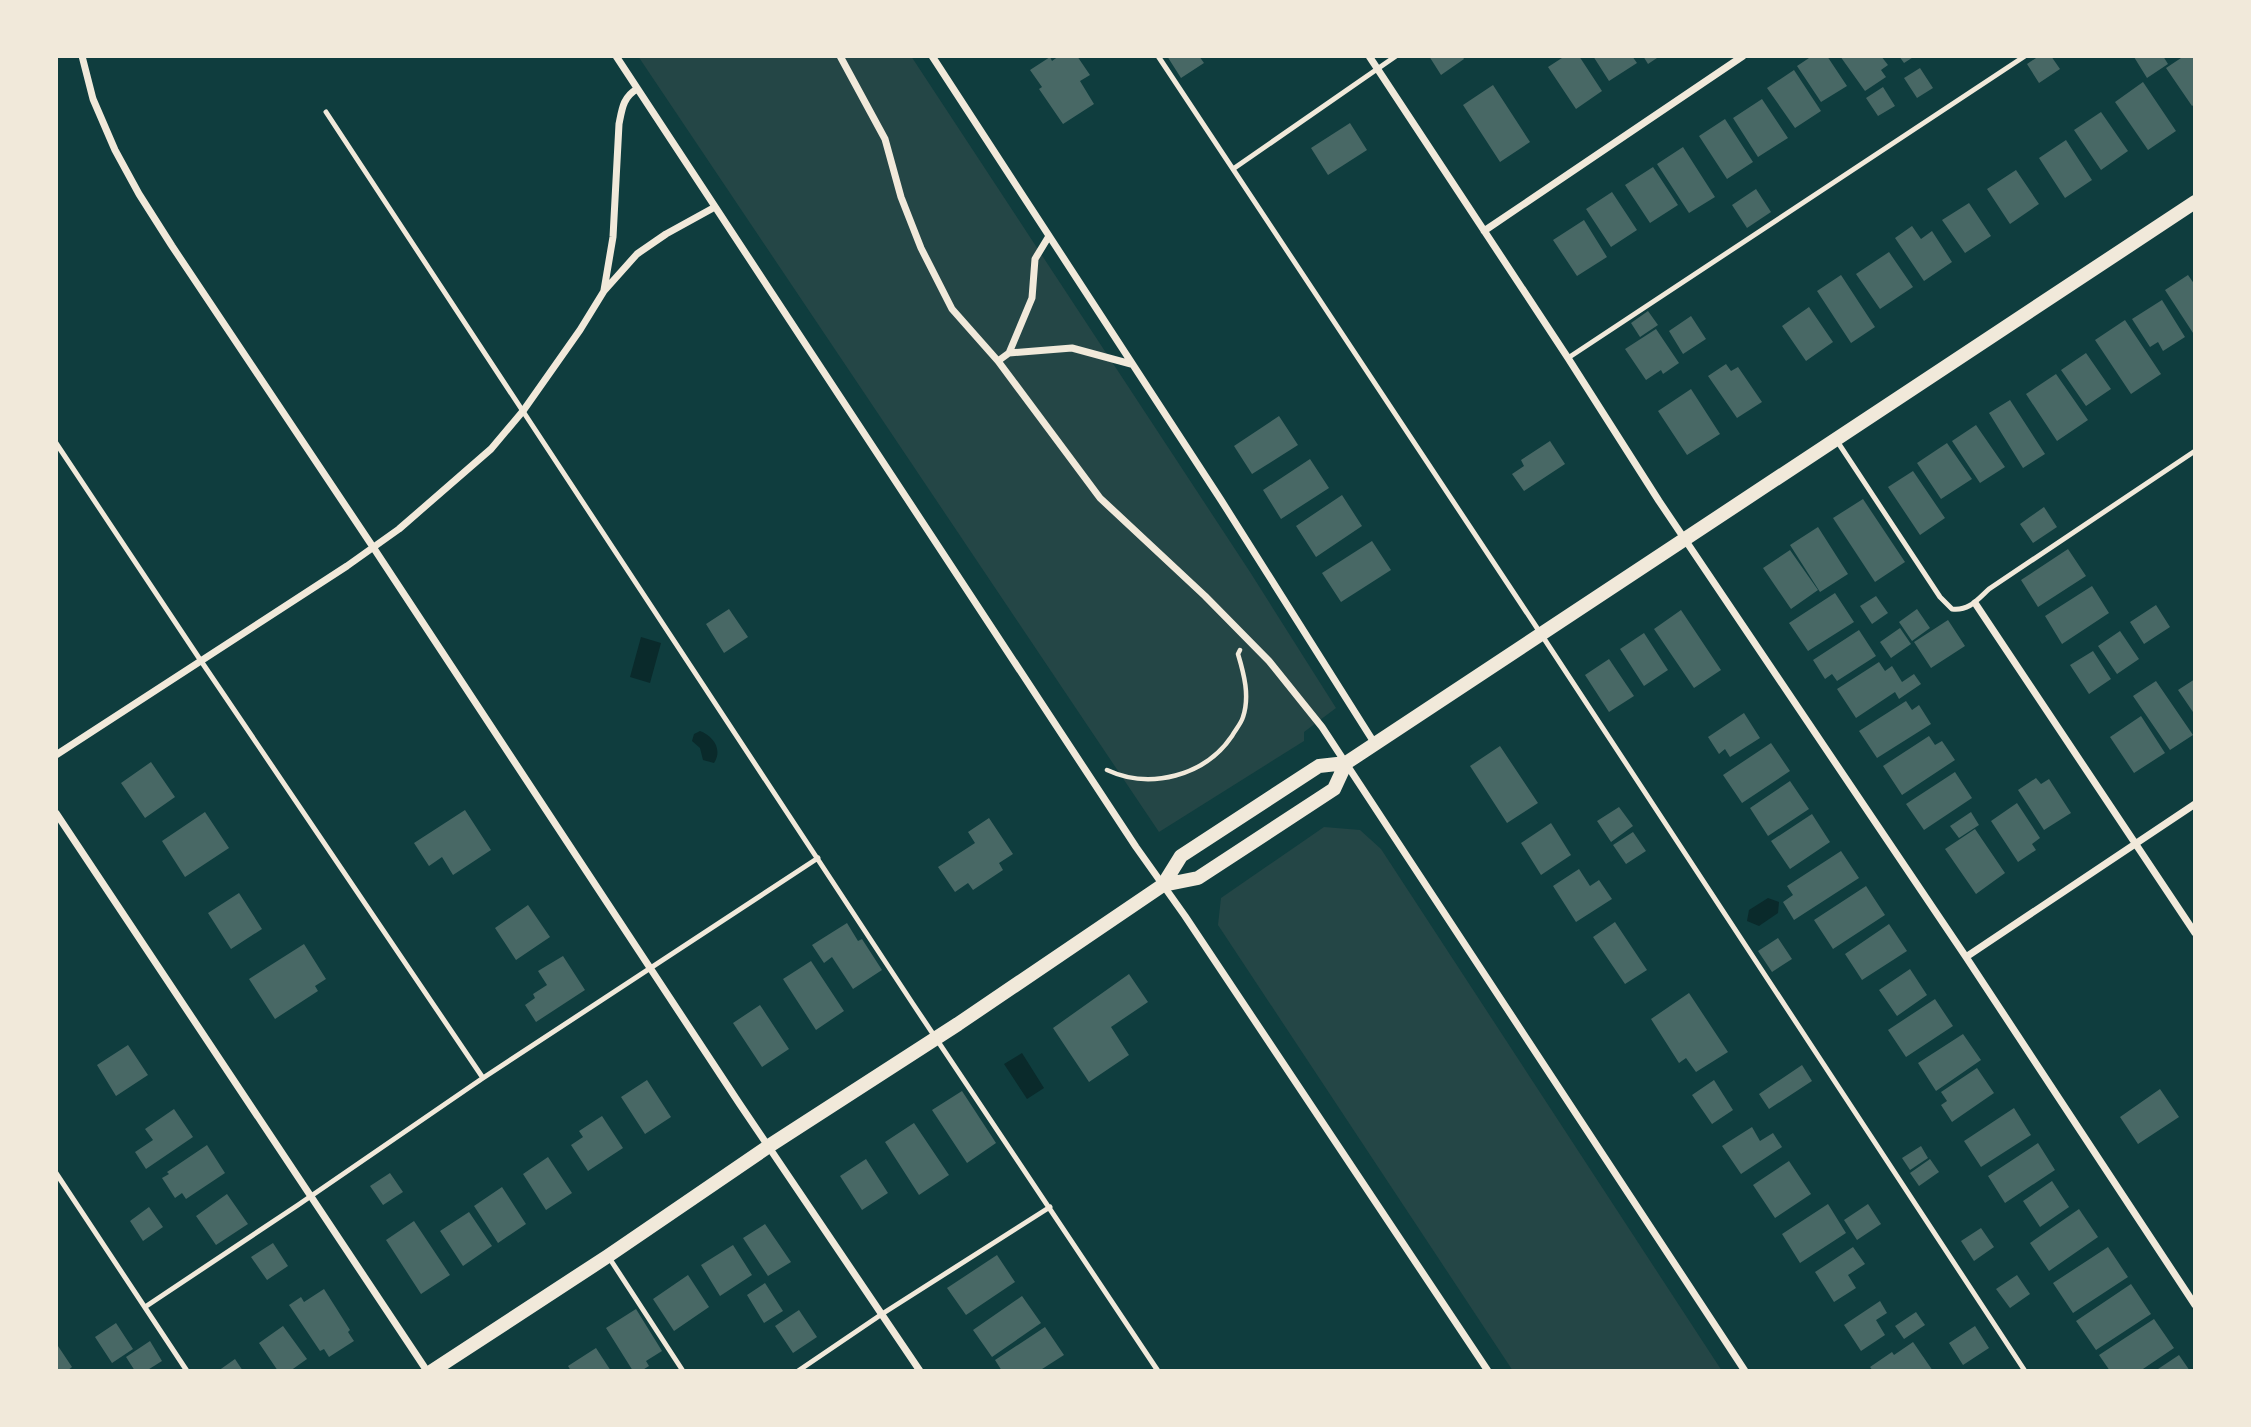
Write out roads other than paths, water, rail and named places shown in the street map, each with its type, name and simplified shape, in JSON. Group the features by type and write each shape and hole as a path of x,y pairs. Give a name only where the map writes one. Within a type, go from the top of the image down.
{"main road":[{"path":"1163,885 1181,856 1319,766 1346,764 2195,202"},
{"path":"432,1371 1163,885 1198,878 1334,789 1346,764"}],"street":[{"path":"82,56 93,99 115,150 139,194 920,1371"},
{"path":"616,56 1163,885 1488,1371"},
{"path":"840,56 885,139 901,197 921,248 953,309 998,361 1100,498 1205,596 1269,661 1322,727 1745,1371"},
{"path":"932,56 1375,745"},
{"path":"1369,56 1684,538 1966,957 2195,1305"},
{"path":"1484,231 1744,56"},
{"path":"604,291 613,237 619,124 622,106 628,94 637,89"},
{"path":"56,755 399,529 491,449 523,411 604,291 637,254 666,234 715,207"},
{"path":"998,361 1009,353 1032,298 1035,259 1049,236"},
{"path":"1009,353 1072,348 1132,364"},
{"path":"1975,603 2195,933"},
{"path":"1966,957 2195,804"},
{"path":"56,813 427,1371"}],"lane":[{"path":"1158,56 2025,1371"},
{"path":"1233,169 1396,56"},
{"path":"1568,358 2025,56"},
{"path":"326,112 1158,1371"},
{"path":"1837,440 1940,597 1952,609 1962,610 1975,603 1989,589 2195,451"},
{"path":"56,443 484,1078"},
{"path":"145,1307 484,1078 818,858"},
{"path":"56,1173 187,1371"},
{"path":"798,1371 1050,1207"},
{"path":"608,1256 683,1371"}]}
